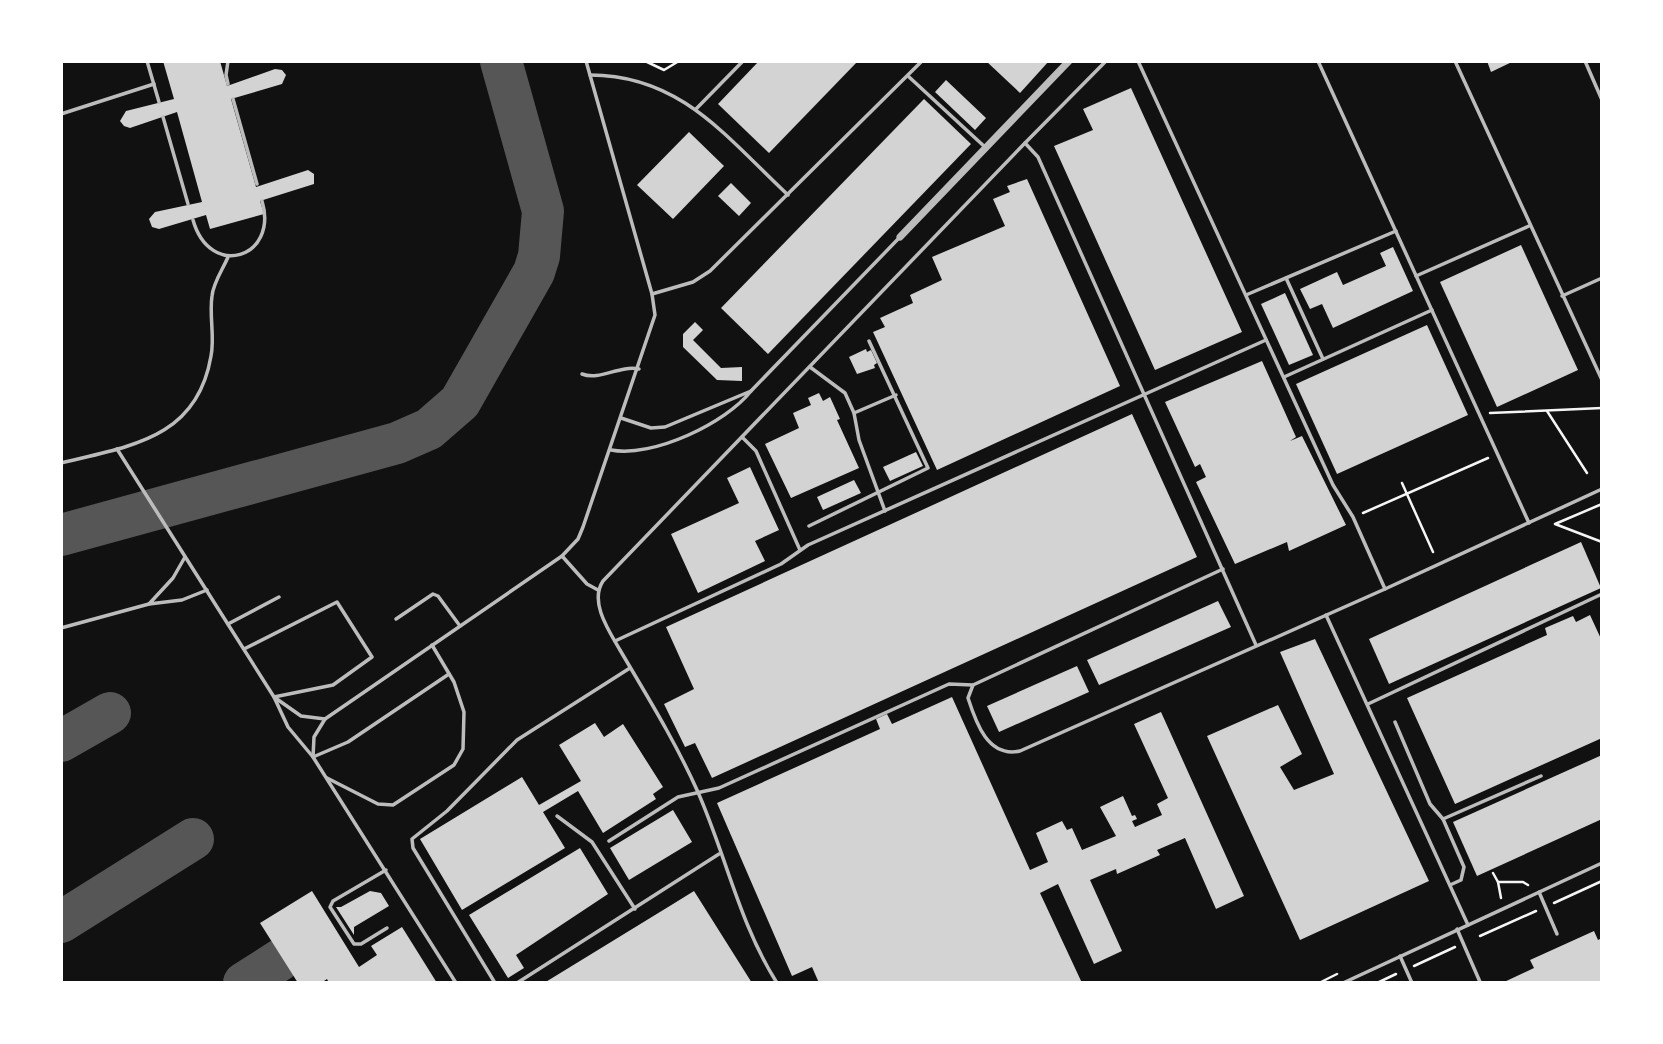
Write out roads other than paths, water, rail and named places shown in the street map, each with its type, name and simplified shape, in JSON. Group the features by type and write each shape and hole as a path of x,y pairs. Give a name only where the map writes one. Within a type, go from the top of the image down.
{"street":[{"path":"900,237 1069,61"}],"lane":[{"path":"147,61 159,102"},
{"path":"228,61 228,84"},
{"path":"313,757 314,737 325,719 562,556 578,538 639,369 655,315 652,294 586,61"},
{"path":"696,109 743,61"},
{"path":"652,294 693,282 710,271 922,61"},
{"path":"777,983 750,935 698,793 669,734 601,613 598,590 603,581 1106,61"},
{"path":"1138,61 1333,485 1353,517 1385,589"},
{"path":"1318,61 1529,523"},
{"path":"1455,61 1602,380"},
{"path":"1585,61 1602,100"},
{"path":"589,75 625,76 648,82 696,109 788,195"},
{"path":"908,76 986,148"},
{"path":"61,114 154,84"},
{"path":"233,99 257,184"},
{"path":"163,117 188,204"},
{"path":"1026,143 1038,157 1256,645"},
{"path":"193,220 198,237 206,247 228,257 254,249 261,238 265,227 262,201"},
{"path":"1416,276 1529,226"},
{"path":"1246,295 1396,231"},
{"path":"611,450 629,453 661,446 729,413 900,237"},
{"path":"61,463 159,436 186,415 203,386 212,354 212,293 228,257"},
{"path":"1286,278 1324,359"},
{"path":"1562,296 1602,278"},
{"path":"1283,377 1432,310"},
{"path":"615,641 781,564 800,550 1266,340"},
{"path":"809,526 928,468 869,341"},
{"path":"810,366 841,389 855,413 858,434 885,511"},
{"path":"582,374 587,376 622,368 639,369"},
{"path":"621,418 652,428 665,427 751,391"},
{"path":"855,413 896,395"},
{"path":"741,438 756,451 800,550"},
{"path":"117,449 274,697 288,727 313,757 456,983"},
{"path":"973,685 968,698 987,740 996,749 1014,752 1385,589 1602,489"},
{"path":"562,556 587,584 598,590"},
{"path":"149,604 173,578 185,557"},
{"path":"609,841 674,800 719,788 948,684 973,685 1223,569"},
{"path":"61,628 149,604 182,600 206,590"},
{"path":"396,619 433,594 438,596 460,626"},
{"path":"1368,704 1602,594"},
{"path":"228,624 279,597"},
{"path":"244,649 337,602 372,653 369,661 333,685 274,697"},
{"path":"1326,615 1468,925"},
{"path":"326,778 378,804 393,805 454,765 463,749 464,712 449,674 432,645"},
{"path":"495,983 413,848 412,839 447,811 517,740 630,667"},
{"path":"313,757 348,742 449,674"},
{"path":"274,697 301,716 325,719"},
{"path":"1395,722 1430,804 1443,819 1465,872 1461,880 1450,886"},
{"path":"1443,819 1541,775"},
{"path":"557,816 592,842 635,909"},
{"path":"517,983 719,854"},
{"path":"1343,983 1602,863"},
{"path":"386,870 333,901 330,907 354,944 361,944 387,928"},
{"path":"1539,892 1557,934"},
{"path":"1457,929 1480,982"},
{"path":"1400,956 1412,983"}]}
